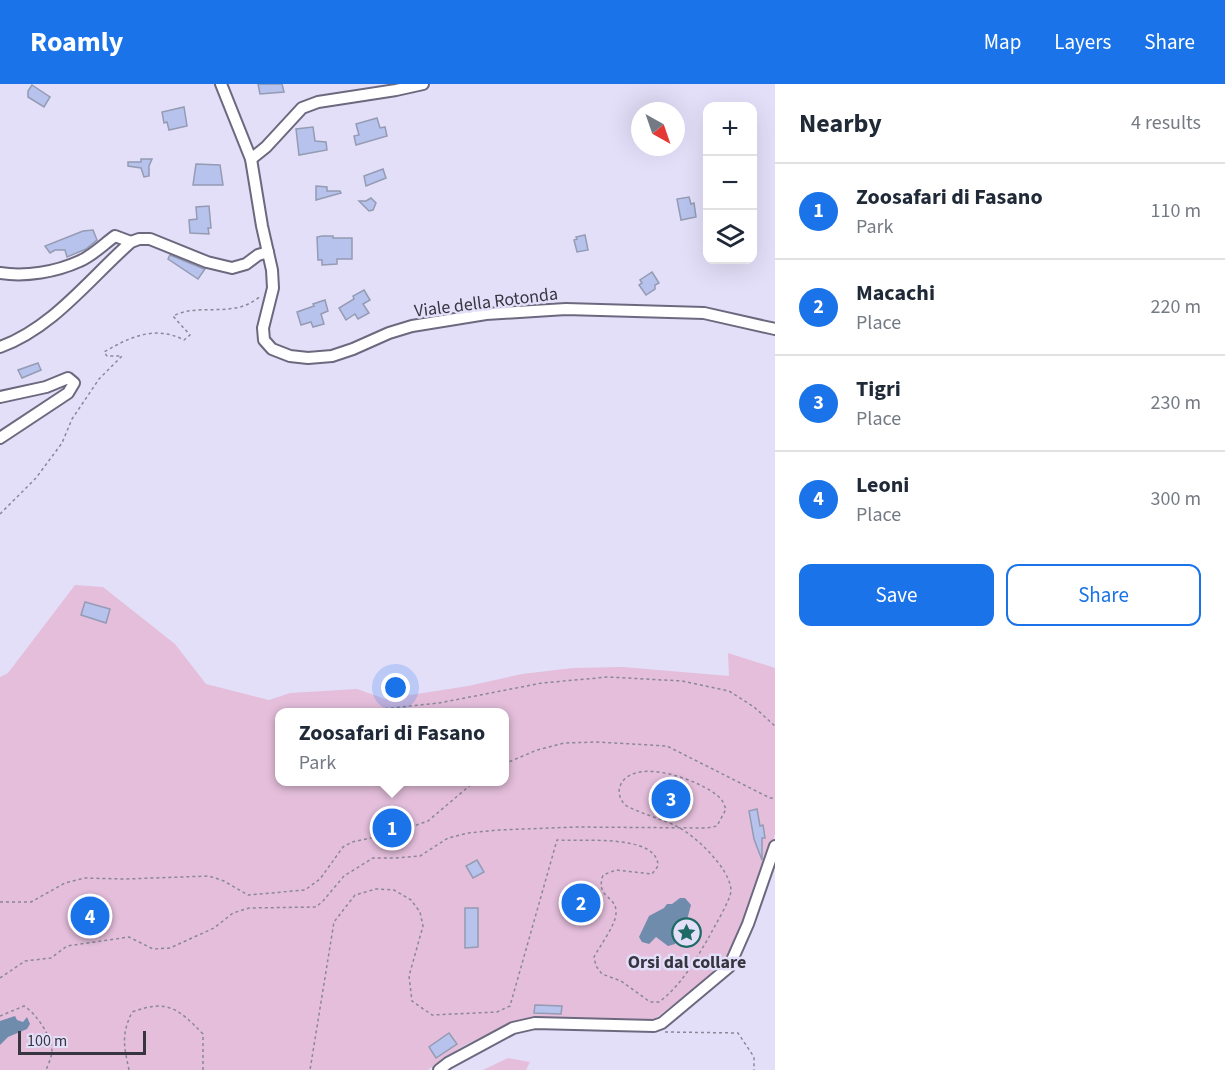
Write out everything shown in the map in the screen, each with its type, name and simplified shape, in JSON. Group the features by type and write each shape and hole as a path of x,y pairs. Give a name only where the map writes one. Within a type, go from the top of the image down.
{"street":[{"name":"Viale della Rotonda","path":"221,84 251,159 273,288 263,328 264,340 272,349 290,356 308,358 332,356 412,326 514,311 597,308 704,314 775,329"},
{"path":"251,159 266,147 302,108 318,102 423,84"},
{"path":"0,273 15,275 40,273 80,261 115,236 131,242"},
{"path":"0,347 35,329 61,309 131,242 139,239 150,239 207,262 232,268 246,264 258,255 268,252"},
{"path":"0,397 46,387 68,378 74,383 68,393 0,438"},
{"path":"439,1070 513,1028 535,1023 654,1026 662,1023 729,967 748,924 775,846"}],"path":[{"path":"0,514 36,478 62,443 72,419 99,379 122,356 107,356 104,352 118,344 151,332 174,335 184,340 190,335 173,316 201,309 234,309 250,303 273,288"},
{"path":"391,708 438,703 542,682 608,676 682,681 729,691 754,706 775,726"},
{"path":"509,762 537,750 564,743 597,742 667,746 770,798 775,798"},
{"path":"0,978 25,960 51,958 67,946 129,937 153,949 170,948 214,928 233,913 249,908 316,907 323,902 344,876 373,858 420,856 448,838 468,833 577,827 679,827 707,828 717,826 726,809 723,801 694,782 656,772 636,773 623,780 619,789 621,800 626,805 679,827 707,850 722,866 731,893 700,953 677,985 659,1002 650,1002 621,981 602,974 596,966 594,957 615,918 616,910 614,904 602,891 600,884 603,875 616,870 652,874 658,866 655,854 650,849 627,842 557,840 510,1006 497,1012 432,1016 412,1000 409,976 423,926 420,912 411,900 394,890 376,889 355,895 334,922 310,1070"},
{"path":"0,902 31,902 65,883 84,878 209,876 224,880 248,895 305,890 320,879 343,847 352,842 394,833 428,821 469,786"},
{"path":"129,1070 123,1039 126,1026 132,1012 150,1005 174,1008 187,1017 202,1034 203,1070"},
{"path":"0,1016 24,1006 33,1012 42,1023 52,1051 46,1070"},
{"path":"654,1026 660,1031 671,1034 738,1033 754,1057 754,1070"}],"shaded area":[{"path":"75,585 103,587 175,644 206,684 269,700 290,693 357,689 385,699 468,686 522,674 573,668 623,667 729,676 728,653 775,668 775,834 761,883 725,964 652,1021 535,1018 511,1023 467,1044 428,1070 0,1070 0,677 8,673"},
{"path":"508,1058 530,1062 526,1070 483,1070"}],"water":[{"path":"680,898 685,898 691,905 685,927 675,944 668,946 656,937 649,944 642,942 639,937 649,916"},
{"path":"15,1016 17,1020 23,1022 27,1017 30,1024 27,1029 8,1037 0,1045 0,1021"}],"building":[{"path":"258,84 282,84 284,92 260,94"},
{"path":"32,85 50,97 44,107 28,97 28,91"},
{"path":"184,107 187,126 169,130 167,122 164,123 162,112"},
{"path":"377,118 380,128 385,127 387,136 356,145 354,136 359,135 356,124"},
{"path":"313,127 315,141 326,142 327,150 299,155 296,129"},
{"path":"141,159 152,159 149,176 144,177 141,168 128,166 128,162 141,162"},
{"path":"196,164 220,165 223,185 193,185"},
{"path":"383,169 386,178 366,186 364,176"},
{"path":"316,186 327,187 327,191 340,191 341,193 316,200"},
{"path":"689,197 691,204 694,203 696,217 681,220 677,199"},
{"path":"371,198 376,203 373,210 369,211 359,201"},
{"path":"209,206 211,228 208,228 209,234 190,233 189,220 197,219 196,207"},
{"path":"93,230 97,240 86,249 67,257 65,250 55,250 50,253 45,246 83,231"},
{"path":"585,235 588,250 577,252 574,240 577,239 576,237"},
{"path":"317,237 352,238 352,259 337,259 337,264 322,265 322,260 318,260"},
{"path":"170,255 205,269 198,279 168,259"},
{"path":"652,272 659,283 646,295 639,285 642,283 640,280"},
{"path":"364,290 370,300 363,304 369,313 358,319 355,314 346,320 339,308"},
{"path":"325,300 328,311 321,314 324,324 313,327 311,322 301,325 297,312"},
{"path":"38,363 41,370 22,378 18,370"},
{"path":"85,602 110,609 106,623 81,615"},
{"path":"757,809 765,838 762,838 762,860 754,839 749,811"},
{"path":"477,860 484,872 473,878 466,866"},
{"path":"465,908 478,908 478,947 465,948"},
{"path":"535,1005 562,1006 561,1014 534,1013"},
{"path":"449,1033 457,1044 436,1058 429,1047"}],"place":[{"name":"Tigri","path":"671,799"},
{"name":"Zoosafari di Fasano","path":"392,828"},
{"name":"Macachi","path":"581,903"},
{"name":"Leoni","path":"90,916"},
{"name":"Orsi dal collare","path":"687,933"}]}
